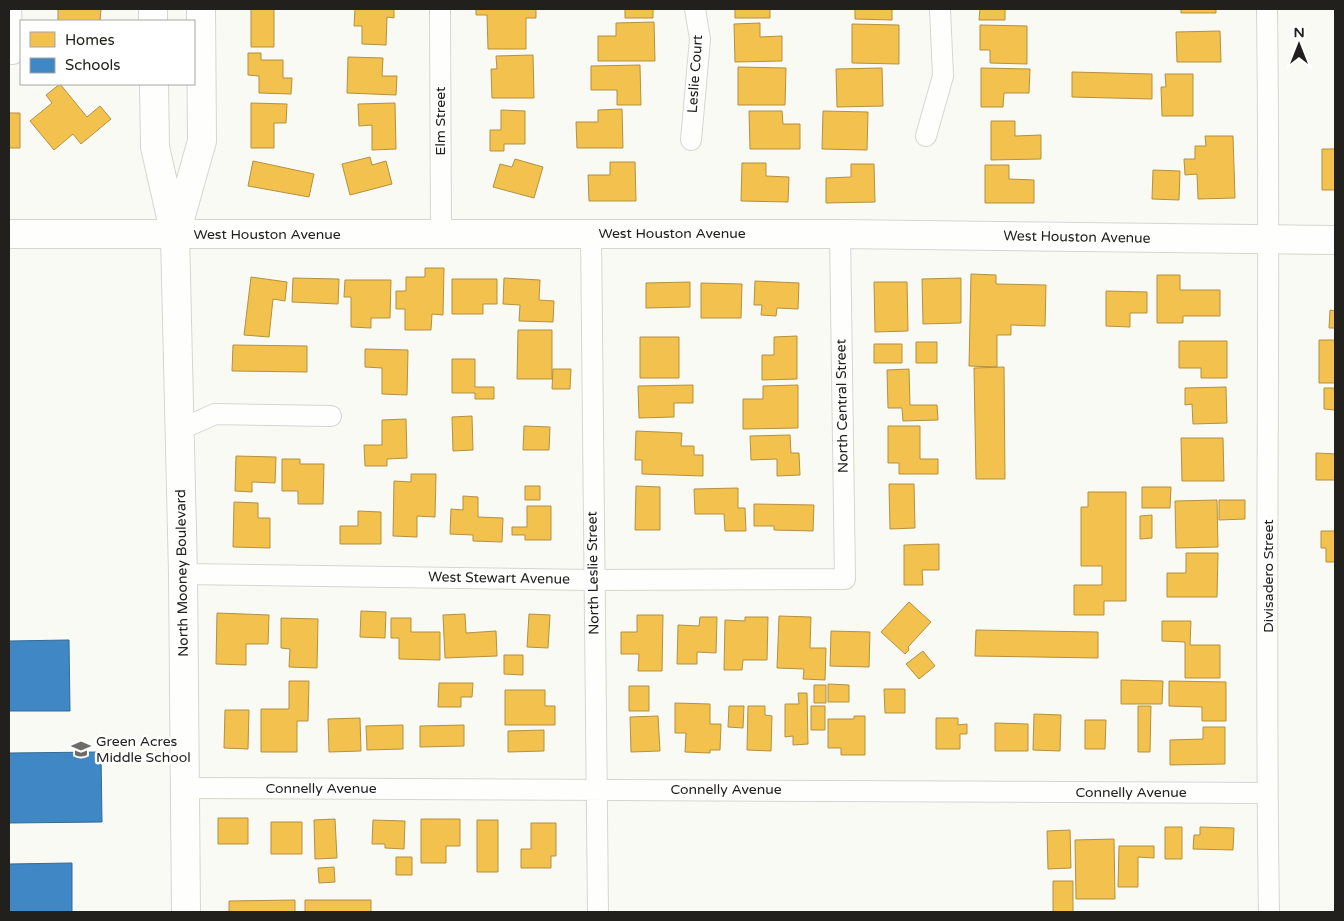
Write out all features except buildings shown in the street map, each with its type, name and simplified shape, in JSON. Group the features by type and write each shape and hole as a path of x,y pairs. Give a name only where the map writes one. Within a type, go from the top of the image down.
{"main road":[{"name":"North Mooney Boulevard","path":"176,235 202,141 201,9"},
{"name":"North Mooney Boulevard","path":"154,85 155,147 176,235 183,574 186,912"},
{"name":"West Houston Avenue","path":"9,234 840,234 1335,240"}],"street":[{"path":"11,9 11,54"},
{"name":"Elm Street","path":"440,9 441,233"},
{"name":"Leslie Court","path":"691,140 700,38 695,9"},
{"path":"926,136 943,76 940,9"},
{"name":"Divisadero Street","path":"1267,9 1270,240 1267,793 1269,912"},
{"name":"North Leslie Street","path":"590,233 598,912"},
{"name":"North Central Street","path":"840,234 845,579"},
{"path":"179,430 215,414 331,416"},
{"name":"West Stewart Avenue","path":"183,574 593,580 845,579"},
{"name":"Connelly Avenue","path":"185,788 596,788 1267,793"}],"place":[{"name":"Green Acres Middle School","path":"81,749"}]}
